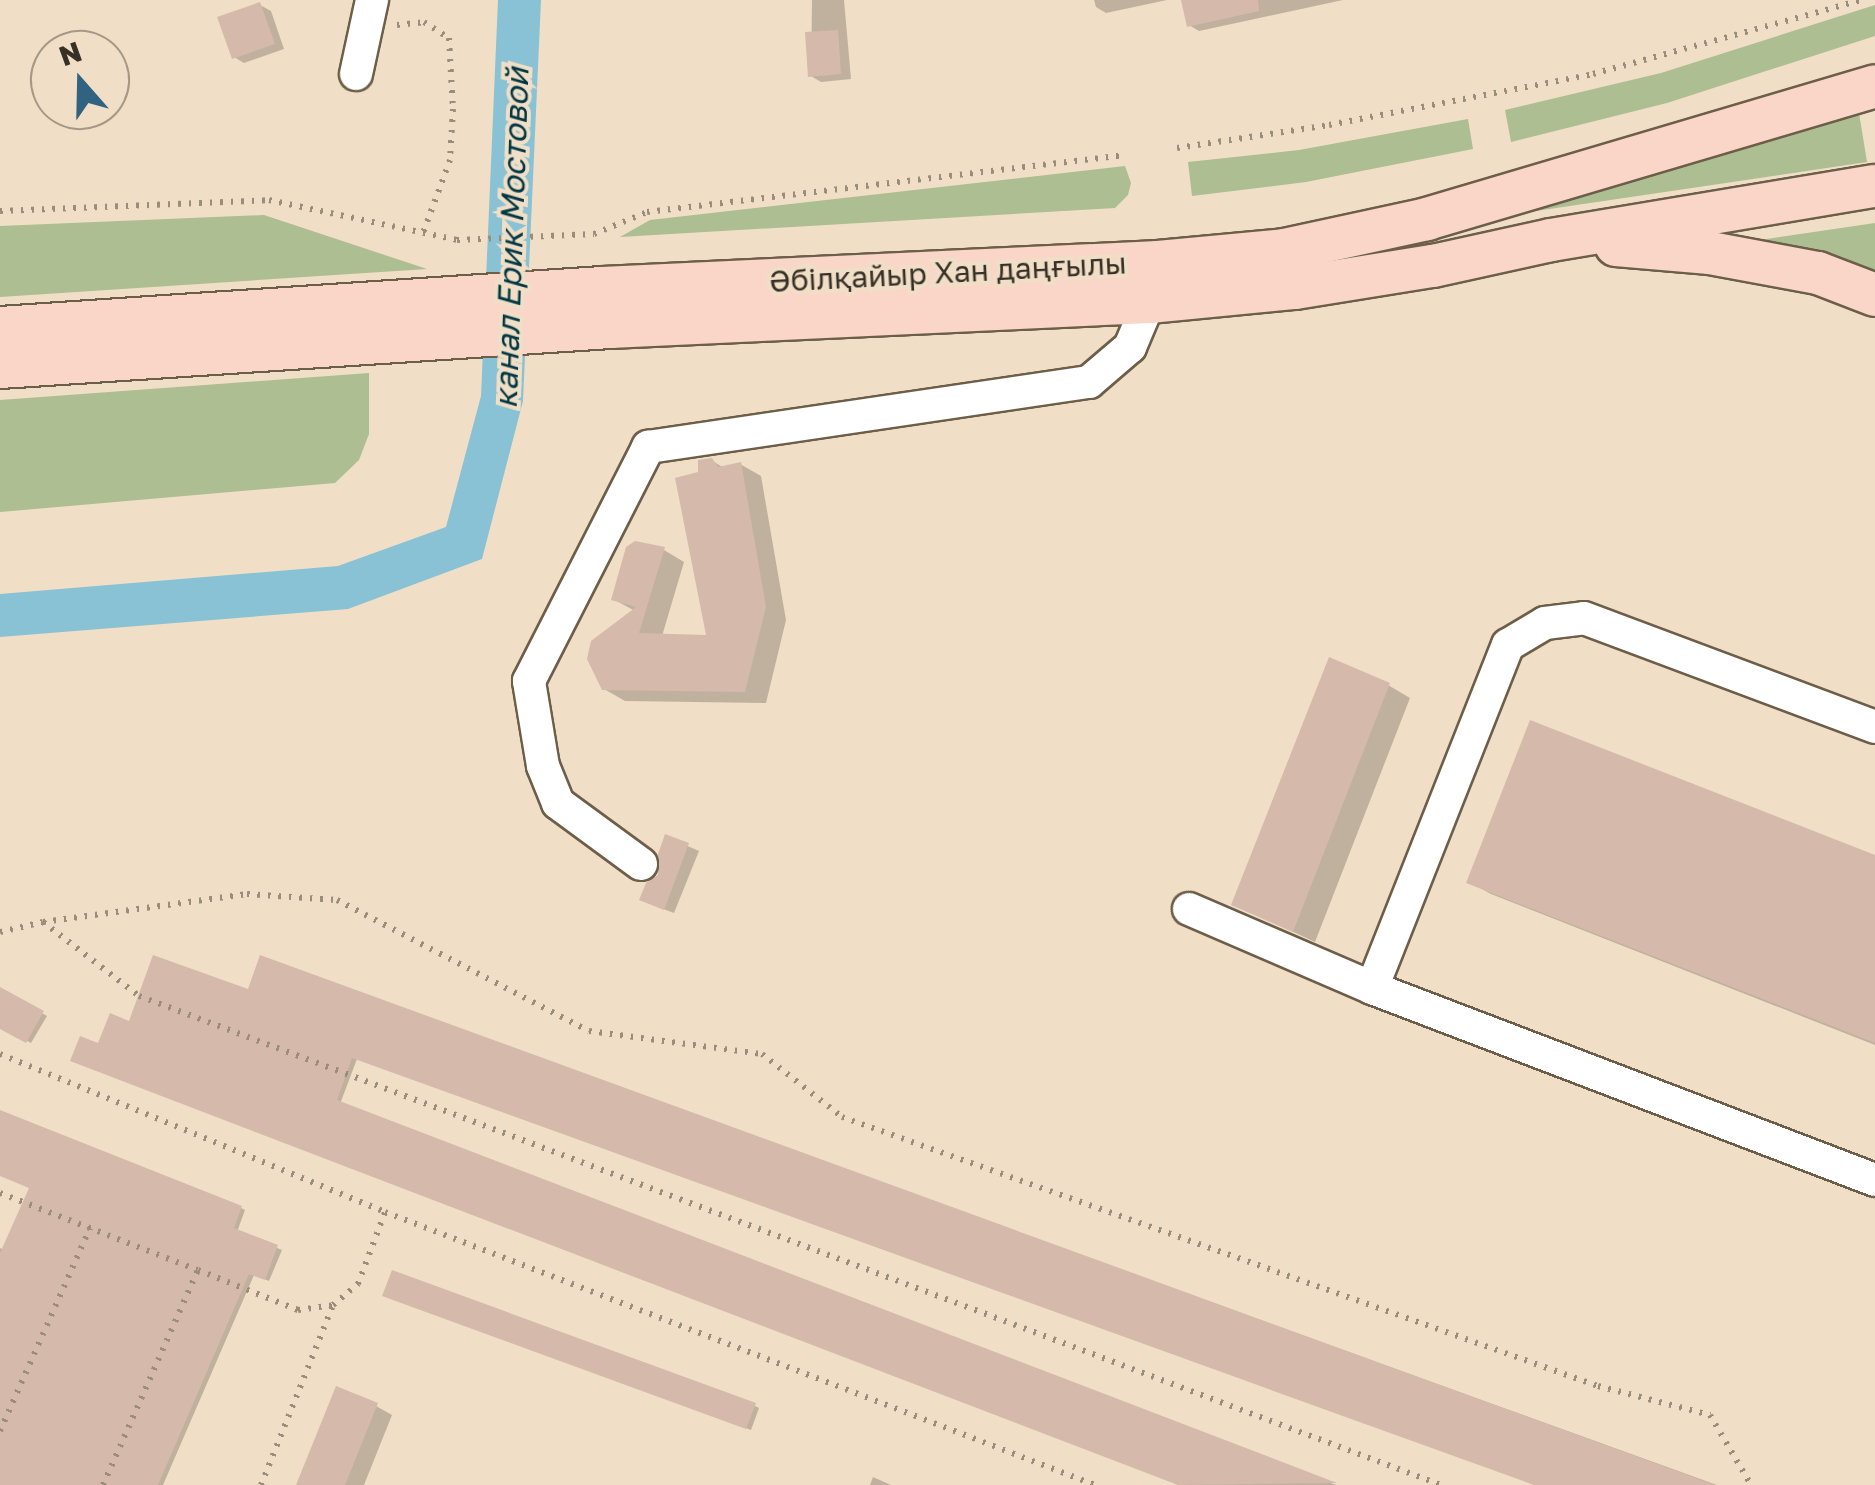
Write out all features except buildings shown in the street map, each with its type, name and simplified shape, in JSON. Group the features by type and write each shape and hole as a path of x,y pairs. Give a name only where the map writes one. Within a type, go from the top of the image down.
{"main road":[{"name":"Әбілқайыр Хан даңғылы","path":"0,328 427,318 606,308 1284,250 1427,219 1875,86"},
{"name":"Әбілқайыр Хан даңғылы","path":"606,308 1149,302 1374,276 1551,240 1875,186"},
{"path":"1551,240 1710,253 1818,272 1875,295"},
{"name":"Әбілқайыр Хан даңғылы","path":"0,367 427,318"}],"street":[{"path":"356,74 369,13"},
{"path":"641,864 558,804 543,766 529,681 648,447 1089,382 1130,347 1149,302"},
{"path":"1372,988 1508,645 1545,622 1584,618 1875,727"},
{"path":"1189,909 1372,988 1875,1180"}],"path":[{"path":"1177,148 1329,125 1593,74 1754,33 1861,0"},
{"path":"369,13 424,22 449,38 453,109 450,160 423,233"},
{"path":"0,211 269,200 457,240 594,234 647,212 1124,155"},
{"path":"0,932 43,922 247,894 337,900 589,1031 762,1054 842,1117 1598,1386 1710,1415 1751,1485"},
{"path":"43,922 139,996 1441,1485"},
{"path":"0,1054 384,1212 1095,1485"},
{"path":"0,1193 298,1310 333,1305"},
{"path":"261,1485 333,1305 358,1284 384,1212"},
{"path":"0,1431 90,1228"},
{"path":"103,1485 198,1270"}],"green space":[{"path":"1875,5 1875,36 1667,103 1511,142 1505,110 1661,73"},
{"path":"1859,113 1867,162 1442,225"},
{"path":"1468,119 1473,149 1306,182 1192,196 1188,162 1299,150"},
{"path":"1125,166 1131,183 1128,195 1115,208 620,237 650,220"},
{"path":"264,215 427,269 0,297 0,226"},
{"path":"1875,223 1875,275 1746,242"},
{"path":"369,373 369,434 359,460 335,483 0,512 0,400"}],"water":[{"name":"канал Ерик Мостовой","path":"498,0 541,0 523,401 482,559 348,609 0,637 0,594 338,566 446,527 481,396"}]}
